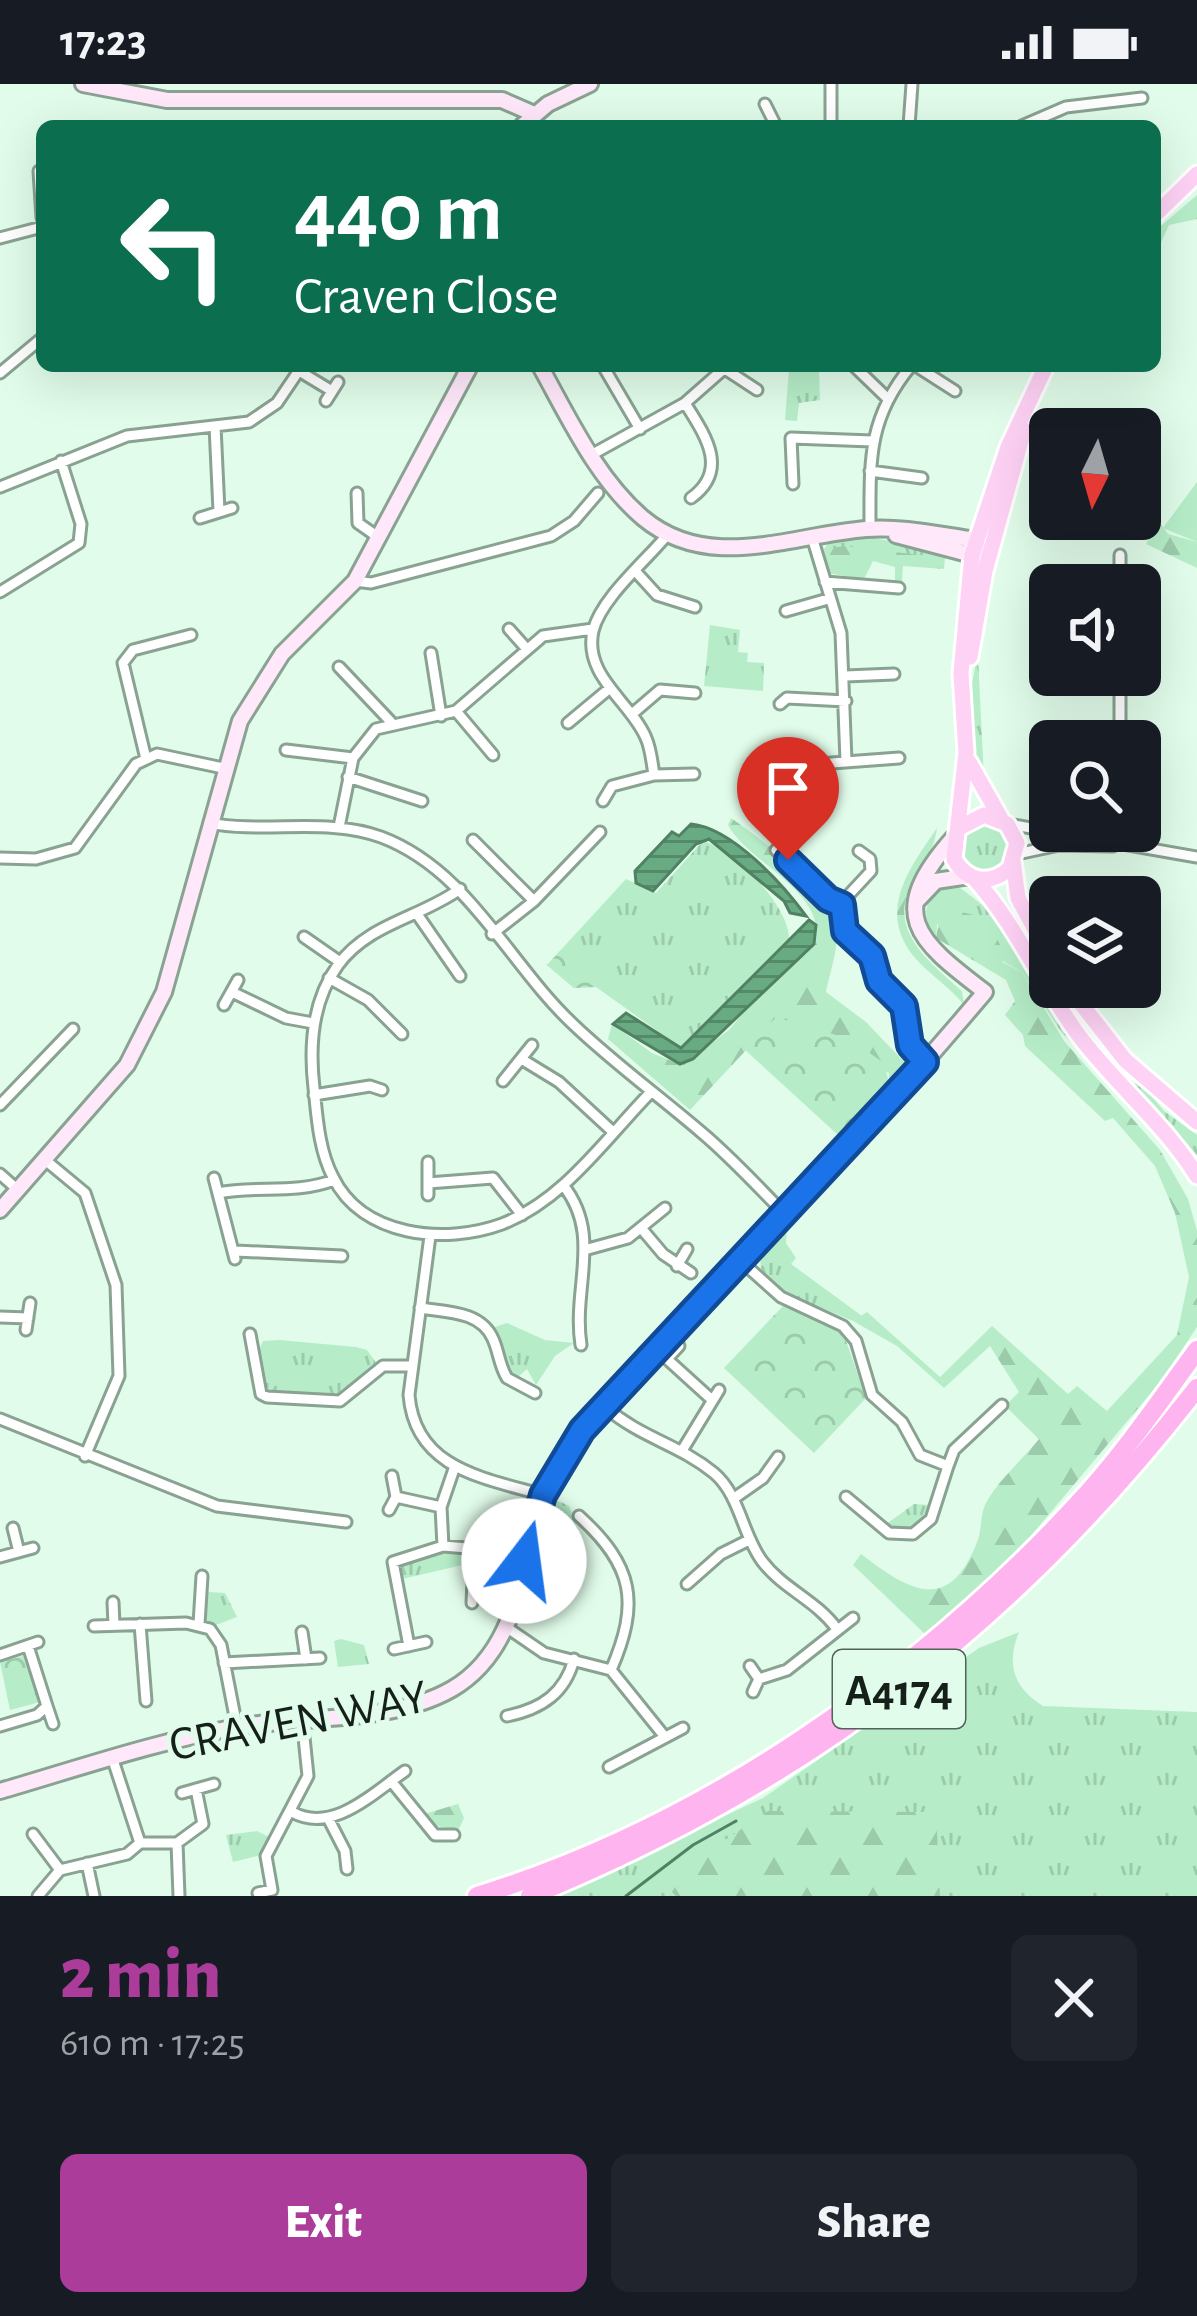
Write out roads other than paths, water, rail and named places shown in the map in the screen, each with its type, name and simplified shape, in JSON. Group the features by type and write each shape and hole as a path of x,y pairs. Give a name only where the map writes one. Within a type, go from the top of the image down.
{"highway":[{"name":"A4174","path":"477,1896 633,1832 712,1792 842,1711 968,1614 1073,1509 1125,1449 1197,1350"},
{"name":"A4174","path":"530,1896 722,1806 859,1720 985,1623 1133,1471 1197,1388"}],"main road":[{"path":"1161,209 1197,174"},
{"path":"1043,372 975,547 963,627 966,754 954,859 1000,908 1084,1043 1149,1111 1197,1176"},
{"path":"963,708 986,568 1034,391"},
{"path":"975,547 1016,459"},
{"path":"966,754 983,795 1004,822 1015,858 1018,898 1029,918"},
{"path":"956,833 977,816 1004,822"},
{"path":"972,878 1002,875 1015,858"},
{"path":"1084,1008 1125,1060 1197,1122"}],"street":[{"path":"83,84 140,90 502,100 534,114"},
{"path":"528,120 590,84"},
{"path":"831,84 831,120"},
{"path":"909,120 912,84"},
{"path":"1052,120 1091,102 1142,98"},
{"path":"766,104 773,120"},
{"path":"0,238 36,225"},
{"path":"0,373 36,343"},
{"path":"0,470 4,485 151,430 215,426 260,417 278,404 298,372"},
{"path":"306,372 332,391"},
{"path":"0,1210 127,1065 157,1010 240,721 273,665 355,581 463,372"},
{"path":"543,372 590,455 628,503 668,534 725,548 870,528 975,547 986,568"},
{"path":"607,372 640,429"},
{"path":"590,455 685,403 721,372"},
{"path":"731,372 752,388 738,396"},
{"path":"860,372 886,397"},
{"path":"870,528 872,442 886,397 909,372"},
{"path":"924,372 955,391"},
{"path":"685,403 712,453 709,479 691,498"},
{"path":"792,422 793,484"},
{"path":"215,426 219,511"},
{"path":"791,438 872,442"},
{"path":"0,592 80,543 81,524 61,461"},
{"path":"870,472 922,478"},
{"path":"355,581 371,583 551,536 574,521 598,493"},
{"path":"357,494 358,524 378,537"},
{"path":"200,518 232,508"},
{"path":"654,775 646,737 596,666 593,629 668,534"},
{"path":"812,537 842,633 846,761"},
{"path":"1120,555 1120,564"},
{"path":"637,573 656,595 695,607"},
{"path":"825,583 899,588"},
{"path":"12,585 18,596"},
{"path":"786,611 828,599"},
{"path":"508,629 526,647"},
{"path":"339,827 353,758 367,737 392,722 456,711 526,647 551,633 593,629"},
{"path":"146,759 124,663 134,650 191,635"},
{"path":"431,652 441,716"},
{"path":"339,667 392,722"},
{"path":"846,676 894,674"},
{"path":"568,723 610,688"},
{"path":"632,714 660,691 695,693"},
{"path":"781,704 788,698 846,701"},
{"path":"456,711 493,754"},
{"path":"286,750 353,758"},
{"path":"0,858 57,856 75,848 95,827 126,777 146,759 168,755 224,769"},
{"path":"786,759 805,765 899,758"},
{"path":"603,800 612,786 654,775 694,774"},
{"path":"348,777 422,801"},
{"path":"1004,822 1029,826"},
{"path":"209,823 261,830 339,827 405,848 460,889 557,1009 704,1134 786,1215"},
{"path":"492,934 534,901 600,832"},
{"path":"915,903 922,877 956,833"},
{"path":"473,840 534,901"},
{"path":"788,860 798,848"},
{"path":"776,850 828,899 842,905"},
{"path":"1015,858 1029,850"},
{"path":"860,851 870,860"},
{"path":"842,905 863,884 870,860 884,852"},
{"path":"1161,852 1197,857"},
{"path":"915,903 936,881 972,878"},
{"path":"460,889 417,914 384,926 340,962 313,1023 314,1095 334,1180 359,1210 389,1226 430,1236 497,1226 522,1215 562,1185 651,1092"},
{"name":"CRAVEN WAY","path":"0,1791 112,1757 237,1727 387,1710 440,1695 484,1662 506,1628 543,1495 563,1457 604,1406 786,1215 985,992 919,936 915,903"},
{"path":"842,905 845,931 872,956 879,981 904,1006 910,1045 925,1062"},
{"path":"417,914 460,976"},
{"path":"304,937 340,962"},
{"path":"329,978 368,1000 402,1034"},
{"path":"224,1005 238,980"},
{"path":"232,992 259,1008 313,1023"},
{"path":"0,1105 73,1029"},
{"path":"503,1082 532,1045"},
{"path":"523,1060 559,1082 612,1131"},
{"path":"314,1095 370,1086 382,1090"},
{"path":"44,1159 86,1193 116,1285 119,1376 86,1456"},
{"path":"428,1162 428,1189 493,1178 522,1215"},
{"path":"0,1174 18,1190"},
{"path":"214,1178 236,1255 342,1256"},
{"path":"218,1193 247,1188 298,1191 334,1180"},
{"path":"562,1185 577,1203 588,1249 578,1325 581,1345"},
{"path":"588,1249 616,1245 665,1208"},
{"path":"641,1228 677,1266 691,1273"},
{"path":"430,1236 409,1395 413,1419 429,1448 454,1469 543,1495"},
{"path":"677,1266 687,1250"},
{"path":"742,1262 781,1297 843,1326 856,1341 872,1395 902,1422 920,1455 948,1466"},
{"path":"0,1317 27,1324 30,1303"},
{"path":"420,1308 465,1315 480,1323 494,1340 507,1378 535,1394"},
{"path":"578,1325 593,1324"},
{"path":"250,1334 261,1394 267,1397 340,1401 382,1366 412,1366"},
{"path":"680,1346 667,1359 715,1394 683,1449"},
{"path":"846,1497 889,1533 913,1534 932,1519 954,1450 1002,1405"},
{"path":"604,1406 646,1438 683,1449 719,1477 733,1498 749,1540 778,1577 821,1606 837,1629"},
{"path":"0,1419 239,1512 346,1522"},
{"path":"733,1498 768,1473 778,1456"},
{"path":"443,1546 442,1507 454,1469"},
{"path":"768,1473 779,1481"},
{"path":"389,1510 396,1497 392,1476"},
{"path":"396,1497 442,1507"},
{"path":"579,1516 610,1548 630,1596 627,1631 611,1670"},
{"path":"581,1538 591,1527"},
{"path":"14,1528 19,1552"},
{"path":"687,1584 721,1553 749,1540"},
{"path":"393,1562 443,1546 466,1548 474,1557 479,1597"},
{"path":"388,1547 409,1646"},
{"path":"0,1557 33,1548"},
{"path":"691,1564 700,1575"},
{"path":"199,1624 202,1576"},
{"path":"113,1602 114,1625"},
{"path":"752,1692 759,1679 787,1670 853,1618"},
{"path":"140,1624 146,1701"},
{"path":"94,1626 199,1624 216,1635 237,1727"},
{"path":"506,1628 535,1649 611,1670 665,1737"},
{"path":"302,1633 306,1659"},
{"path":"394,1649 427,1642"},
{"path":"0,1654 33,1644 53,1724"},
{"path":"224,1663 320,1658"},
{"path":"507,1716 528,1712 551,1698 568,1678 574,1659"},
{"path":"750,1666 759,1679"},
{"path":"0,1726 37,1715 46,1706"},
{"path":"258,1893 272,1890 266,1856 308,1776 302,1718"},
{"path":"609,1767 683,1728"},
{"path":"112,1757 140,1843"},
{"path":"292,1812 307,1820 329,1820 405,1771"},
{"path":"391,1781 434,1841 454,1835"},
{"path":"182,1792 214,1784"},
{"path":"38,1896 60,1870 127,1854 140,1843 177,1843 203,1824 196,1789"},
{"path":"329,1820 345,1851 346,1869"},
{"path":"40,1835 60,1870"},
{"path":"177,1843 179,1896"},
{"path":"87,1863 94,1896"}],"waterway":[{"path":"626,1896 693,1845 736,1821"}]}
